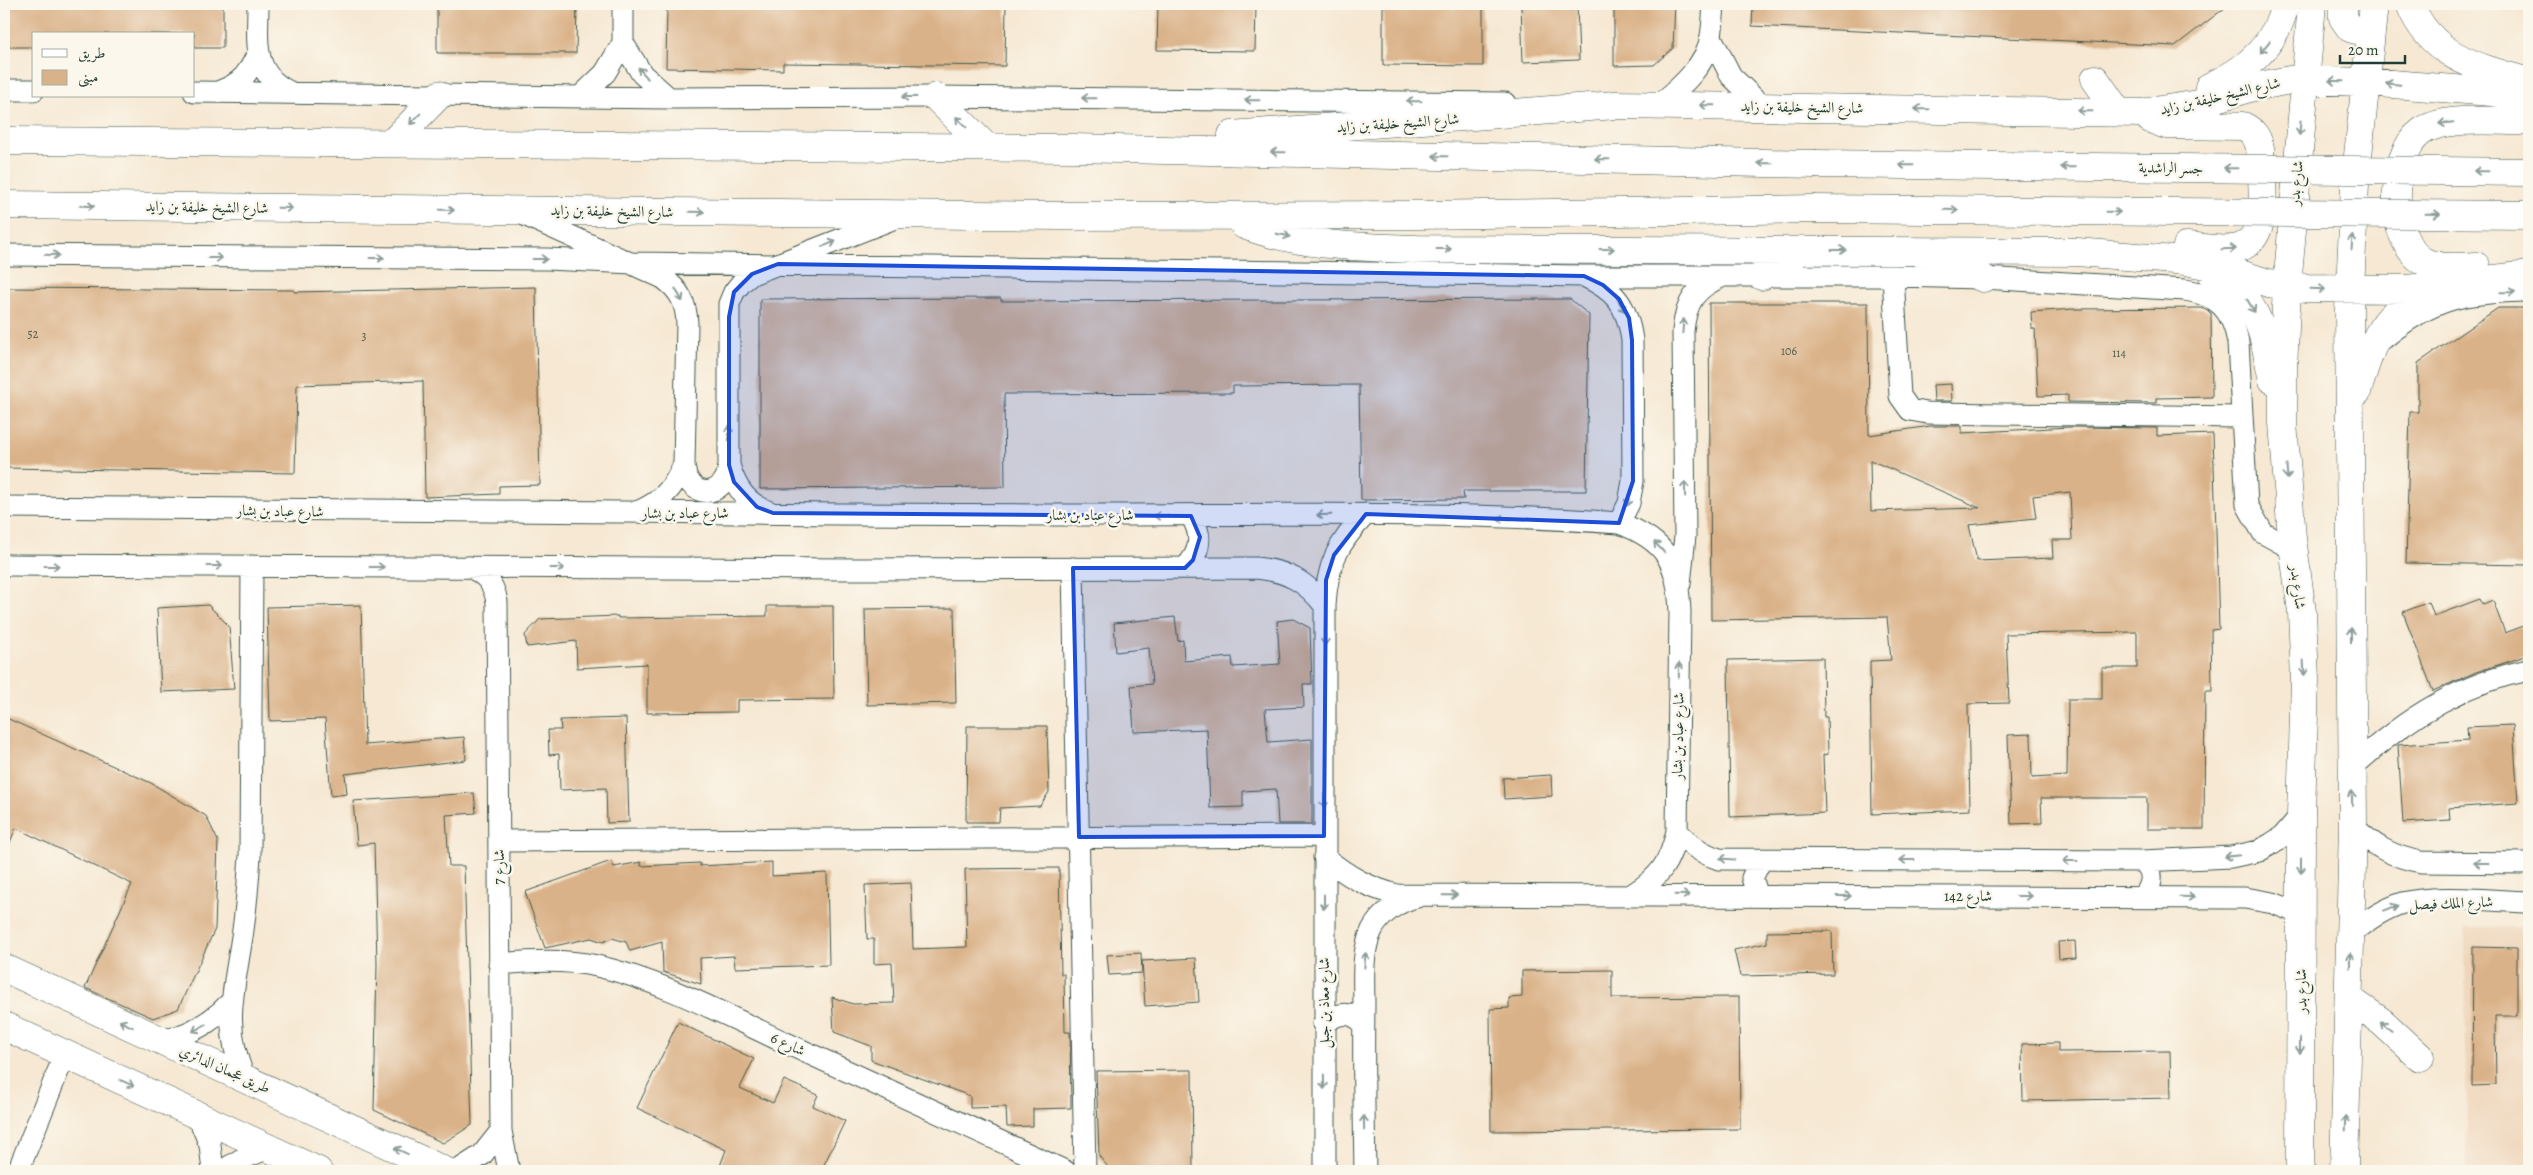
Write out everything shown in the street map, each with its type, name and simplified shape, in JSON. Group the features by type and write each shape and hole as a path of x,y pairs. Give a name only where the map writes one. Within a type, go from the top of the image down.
{"main road":[{"path":"2136,112 2232,77 2252,63 2273,36 2285,4"},
{"name":"شارع بدر","path":"2300,1171 2301,815 2305,679 2302,612 2294,550 2283,423 2287,287 2312,4"},
{"path":"2343,4 2343,18 2350,28 2364,30 2370,27 2373,13"},
{"path":"2410,4 2429,35 2451,54 2477,67 2529,82"},
{"path":"2344,1171 2353,826 2349,290 2355,184 2373,13"},
{"path":"2042,251 2063,244 2100,240 2227,249 2240,248 2251,242 2259,231 2261,219 2260,148 2258,138 2252,130 2243,126 2166,126 2136,112 2095,79"},
{"name":"شارع الشيخ خليفة بن زايد","path":"1072,148 1550,109 1660,104 2136,112 2199,104 2266,84 2305,80 2367,82 2529,95"},
{"path":"392,143 439,95"},
{"path":"936,97 986,147"},
{"path":"2529,121 2453,122 2436,124 2421,132 2408,144 2401,160 2398,198 2400,231 2405,243 2413,254 2424,262 2440,266 2513,268 2529,274"},
{"name":"شارع الشيخ خليفة بن زايد","path":"4,141 1072,148 1814,164"},
{"name":"جسر الراشدية","path":"1814,164 2529,172"},
{"name":"شارع الشيخ خليفة بن زايد","path":"4,205 903,215 1220,216 1814,209 2529,215"},
{"name":"شارع الشيخ خليفة بن زايد","path":"1220,216 1268,233 1377,248 2077,252 2186,261 2287,287 2349,290 2408,289 2529,274"},
{"path":"1762,276 1802,250"},
{"path":"1910,250 1983,278"},
{"path":"2077,252 2109,263 2211,275 2226,281 2239,291 2249,303 2262,330 2283,423"},
{"path":"2350,417 2371,349 2386,322 2404,303 2452,283"},
{"name":"طريق عجمان الدائري","path":"4,968 445,1171"},
{"path":"2349,999 2382,1022 2420,1057"},
{"path":"4,1026 318,1171"}],"street":[{"path":"258,4 258,53 264,71 276,86 294,93"},
{"path":"580,97 605,73 623,43 623,4"},
{"path":"1660,104 1677,91 1691,75 1711,37 1714,4"},
{"path":"1711,37 1731,76 1762,106"},
{"path":"623,43 642,74 669,98"},
{"path":"217,92 235,86 250,71 258,53"},
{"path":"4,90 32,90"},
{"path":"195,92 669,98 936,97 1478,102 1550,109"},
{"path":"513,210 633,263 663,278 674,286 686,310 684,476 690,485 700,491 712,491 722,486 728,477 729,304 734,292 752,274 903,215"},
{"path":"4,255 547,259 633,263 1584,276 1894,276 1983,278 2201,292 2216,300 2228,311 2235,326 2238,342 2246,495 2251,515 2263,534 2294,550"},
{"path":"1584,276 1603,285 1618,300 1629,318 1632,340 1634,481 1628,503 1619,523"},
{"path":"1679,590 1685,536 1683,331 1685,312 1694,296 1707,283 1724,276"},
{"path":"1894,276 1900,396 1910,410 1927,414 2242,417"},
{"path":"2371,349 2417,314 2451,298 2488,292 2529,291"},
{"path":"633,513 651,506 665,496 677,482 684,464"},
{"path":"729,465 734,482 744,496 757,507 773,513"},
{"name":"شارع عباد بن بشار","path":"4,507 326,512 1191,516 1366,514 1619,523 1642,532 1660,547 1673,567 1679,590 1677,831 1673,851 1664,868 1650,884 1633,894"},
{"path":"499,841 1324,836 1326,580 1334,555 1348,533 1366,514"},
{"path":"1185,568 1194,560 1200,537 1197,526 1191,516"},
{"path":"4,565 527,568 1185,568 1276,570 1295,577 1306,585 1325,606"},
{"path":"244,1077 232,1041 230,1004 246,909 250,856 252,566"},
{"name":"شارع 7","path":"469,567 480,572 489,580 495,590 497,602 501,1131 509,1171"},
{"path":"497,602 508,582 527,568"},
{"path":"1073,568 1085,1171"},
{"path":"2352,768 2382,740 2419,714 2441,702 2493,680 2529,670"},
{"path":"1677,831 1688,844 1703,854 1719,859 2142,861 2245,855 2259,851 2277,840 2301,815"},
{"path":"2353,826 2366,839 2382,850 2408,860 2421,862 2529,863"},
{"name":"شارع معاذ بن جبل","path":"1324,836 1323,1024 1325,1171"},
{"path":"1324,857 1347,875 1371,888 1397,895 1633,894"},
{"path":"1758,896 1752,878 1761,860"},
{"path":"2142,861 2147,865 2152,877 2152,884 2144,896"},
{"name":"شارع 142","path":"1633,894 2245,898 2273,903 2301,914"},
{"path":"1365,1171 1363,1023 1364,960 1367,944 1373,929 1394,906 1409,899 1424,896"},
{"name":"شارع الملك فيصل","path":"2350,934 2372,917 2403,903 2426,900 2529,902"},
{"name":"شارع 6","path":"499,964 564,961 596,966 627,975 707,1007 1065,1171"},
{"path":"162,1041 175,1038 205,1025 230,1004"},
{"path":"1323,1024 1336,1015 1344,1014 1358,1018 1363,1023"},
{"path":"18,1171 65,1054"},
{"path":"198,1116 210,1146 213,1171"},
{"path":"457,1171 482,1155 501,1131"},
{"path":"222,1171 240,1160 268,1148"}],"highlighted area":[{"path":"778,264 1584,276 1603,285 1619,299 1629,318 1632,340 1633,481 1619,523 1366,514 1334,555 1326,580 1324,836 1079,837 1073,568 1185,568 1193,560 1200,537 1191,516 773,513 757,507 734,482 729,465 729,317 734,292 752,274"}],"shaded area":[{"path":"2465,927 2529,927 2529,1171 2467,1171"}],"building":[{"path":"5,4 223,4 223,48 195,48 195,32 32,32 32,47 5,47"},
{"path":"437,4 577,4 576,53 437,53"},
{"path":"667,4 1006,4 1005,66 783,63 783,70 666,68"},
{"path":"1158,4 1256,4 1255,51 1157,50"},
{"path":"1383,4 1483,4 1483,66 1383,65"},
{"path":"1521,4 1577,4 1579,60 1523,62"},
{"path":"1614,4 1675,4 1673,48 1654,65 1614,66"},
{"path":"1753,4 2230,4 2175,46 1752,26"},
{"path":"536,287 540,485 499,486 499,494 425,497 423,381 297,385 295,473 4,468 4,288 294,290 294,292"},
{"path":"1001,298 1001,301 1570,299 1589,315 1586,491 1463,491 1464,499 1361,500 1359,385 1233,386 1233,393 1004,394 1005,487 760,489 760,299"},
{"path":"1709,303 1868,303 1869,435 1931,426 1962,426 1962,433 2069,427 2157,428 2157,436 2213,434 2219,629 2211,630 2212,691 2205,691 2204,829 2147,829 2147,798 2041,798 2042,823 2011,824 2008,735 2031,734 2032,778 2067,776 2068,699 2102,699 2102,668 2137,668 2137,632 2006,634 2009,703 1968,704 1970,810 1872,814 1870,661 1891,660 1887,617 1711,620","holes":["1870,460 1980,508 1871,511","2070,492 2072,540 2052,540 2053,558 1977,561 1969,525 2036,518 2033,496"]},
{"path":"2202,308 2211,313 2212,397 2156,398 2156,403 2068,402 2068,395 2038,396 2035,329 2032,329 2031,312 2074,309"},
{"path":"2498,308 2529,308 2529,565 2406,563 2410,412 2418,412 2418,363"},
{"path":"1951,384 1952,401 1934,401 1933,385"},
{"path":"2480,599 2483,605 2493,601 2505,633 2529,624 2529,655 2476,672 2433,691 2403,612 2429,602 2434,616"},
{"path":"208,605 229,626 234,689 161,692 157,608"},
{"path":"361,605 365,745 464,737 466,760 345,774 347,794 331,796 325,719 270,721 267,607"},
{"path":"767,606 833,606 834,699 737,700 737,712 647,713 647,664 577,668 576,641 527,647 525,635 540,619 618,616 618,618 767,616"},
{"path":"954,608 956,703 867,705 865,609"},
{"path":"1175,617 1178,641 1183,640 1184,661 1232,657 1233,667 1280,664 1277,621 1293,619 1310,628 1312,684 1303,684 1304,707 1265,709 1268,742 1312,739 1312,824 1278,824 1276,789 1243,791 1243,807 1210,808 1207,729 1134,732 1131,686 1152,684 1149,648 1116,652 1114,623"},
{"path":"1823,658 1824,717 1827,717 1828,754 1823,755 1825,813 1730,817 1728,660"},
{"path":"4,717 151,783 206,816 218,841 215,929 178,1009 153,1018 85,988 132,884 16,828 4,856"},
{"path":"626,718 629,822 607,823 606,788 560,790 559,754 549,755 548,730 561,730 560,720"},
{"path":"2513,725 2518,803 2449,808 2450,820 2403,823 2398,745 2468,740 2467,727"},
{"path":"967,726 1047,726 1049,792 1040,806 1000,808 999,822 966,822"},
{"path":"1551,775 1552,796 1504,799 1503,778"},
{"path":"474,793 476,813 446,815 449,866 464,866 472,1125 443,1143 374,1110 377,964 374,843 357,845 353,801"},
{"path":"611,861 614,867 641,862 641,866 700,863 700,866 772,862 772,876 827,873 829,965 735,968 734,956 700,958 701,984 663,972 662,942 630,951 626,942 612,938 603,942 591,938 545,948 525,892"},
{"path":"1059,868 1061,974 1064,974 1065,1032 1070,1032 1071,1108 1033,1109 1033,1126 1007,1127 1006,1107 970,1108 970,1096 871,1060 871,1046 834,1032 832,997 853,1004 894,1003 892,963 874,964 874,939 867,939 865,885 911,883 913,949 967,947 965,869"},
{"path":"1832,931 1833,974 1740,976 1734,950 1767,943 1767,932"},
{"path":"2075,941 2076,958 2059,959 2058,942"},
{"path":"2473,947 2517,948 2517,1016 2495,1016 2496,1085 2472,1086"},
{"path":"1141,953 1142,973 1109,975 1107,955"},
{"path":"1196,958 1199,1002 1145,1006 1142,961"},
{"path":"1612,970 1612,998 1739,997 1740,1129 1491,1131 1490,1009 1509,1008 1509,998 1522,997 1522,971"},
{"path":"678,1022 754,1059 740,1088 773,1103 784,1080 818,1095 813,1106 845,1121 821,1171 718,1171 726,1150 637,1108"},
{"path":"2058,1043 2058,1052 2170,1051 2171,1098 2023,1101 2022,1044"},
{"path":"1192,1070 1193,1171 1111,1171 1099,1156 1096,1071"}]}
